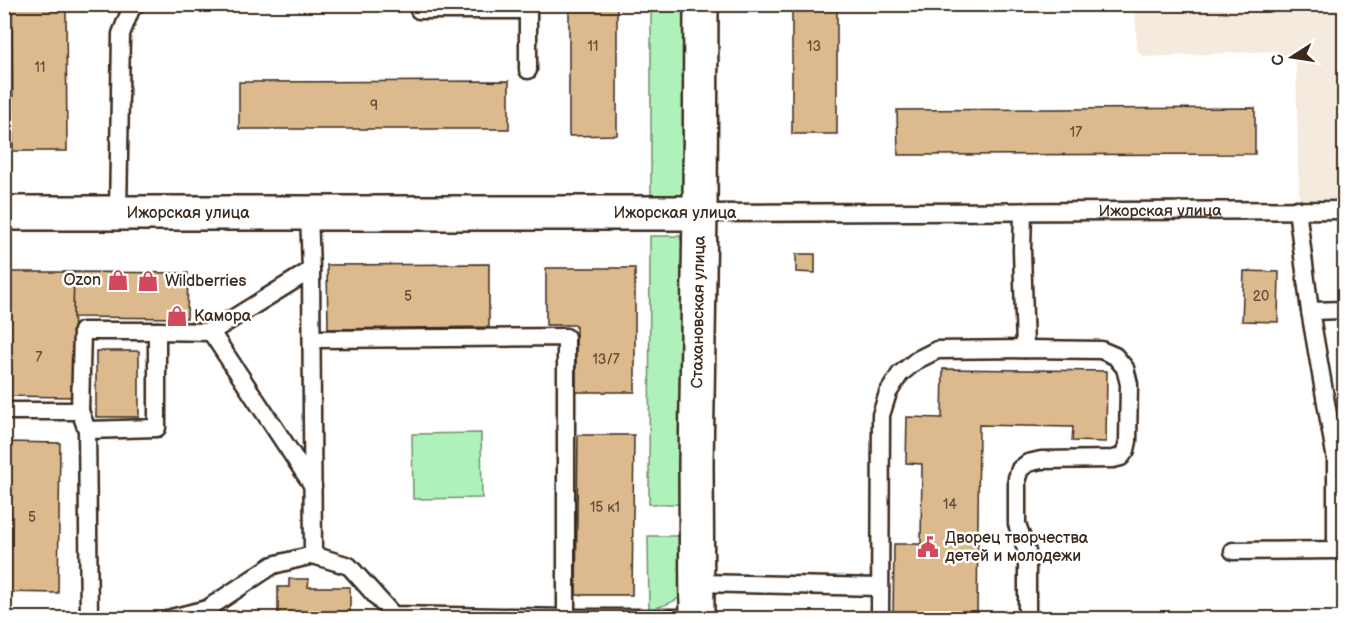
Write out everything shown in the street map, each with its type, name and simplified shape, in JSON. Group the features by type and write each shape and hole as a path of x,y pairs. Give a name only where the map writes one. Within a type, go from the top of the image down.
{"street":[{"name":"Стахановская улица","path":"697,618 696,464 701,4"},
{"name":"Ижорская улица","path":"4,213 700,213"}],"lane":[{"path":"118,214 121,34 131,9 136,4"},
{"path":"418,4 419,10 528,7 528,70"},
{"path":"1233,551 1336,550 1336,460 1310,310 1297,209"},
{"name":"Ижорская улица","path":"700,213 1344,210"},
{"path":"309,212 314,555"},
{"path":"1023,212 1025,349"},
{"path":"89,618 87,430 80,411 82,331 211,332 311,270"},
{"path":"1310,310 1344,310"},
{"path":"87,430 157,428 157,331"},
{"path":"211,332 313,486"},
{"path":"312,339 566,337 566,618"},
{"path":"880,618 881,415 888,393 900,374 917,360 937,350 1101,350 1115,356 1125,368 1129,384 1126,450 1120,457 1104,460 1041,460 1028,463 1020,470 1017,478 1017,524 1027,552 1026,618"},
{"path":"4,411 80,411"},
{"path":"171,618 207,609 273,565 314,555 349,566 393,615 683,618"},
{"path":"697,583 879,587"}],"shaded area":[{"path":"1135,5 1344,5 1344,199 1299,199 1296,61 1275,51 1144,57 1137,50"}],"green space":[{"path":"651,5 693,5 688,191 678,198 651,205"},
{"path":"650,236 680,236 683,247 682,504 649,504"},
{"path":"481,433 482,498 413,499 412,434"},
{"path":"648,536 682,536 682,596 667,604 649,609"}],"building":[{"path":"12,4 66,4 67,151 13,151"},
{"path":"569,4 617,4 617,135 569,136"},
{"path":"792,4 837,4 837,134 792,134"},
{"path":"509,81 509,129 239,129 239,82"},
{"path":"1255,108 1255,154 898,155 897,110"},
{"path":"796,254 815,254 815,273 796,272"},
{"path":"489,264 489,327 328,329 327,265"},
{"path":"546,268 635,268 635,392 576,392 576,325 546,325"},
{"path":"1244,271 1279,272 1278,322 1242,321"},
{"path":"6,272 74,272 73,397 5,396"},
{"path":"74,272 188,273 187,318 73,317"},
{"path":"96,351 139,351 139,417 96,417"},
{"path":"943,369 1107,371 1106,442 1072,441 1073,427 979,425 977,618 893,618 894,544 921,544 922,464 906,463 907,417 942,418"},
{"path":"578,435 634,435 632,595 576,595"},
{"path":"4,442 60,443 58,593 4,592"},
{"path":"289,579 309,579 308,587 350,587 350,618 278,618 278,587 289,587"}],"place":[{"name":"Ozon","path":"118,280"},
{"name":"Wildberries","path":"148,281"},
{"name":"Камора","path":"177,316"},
{"name":"Дворец творчества детей и молодежи","path":"928,547"}]}
